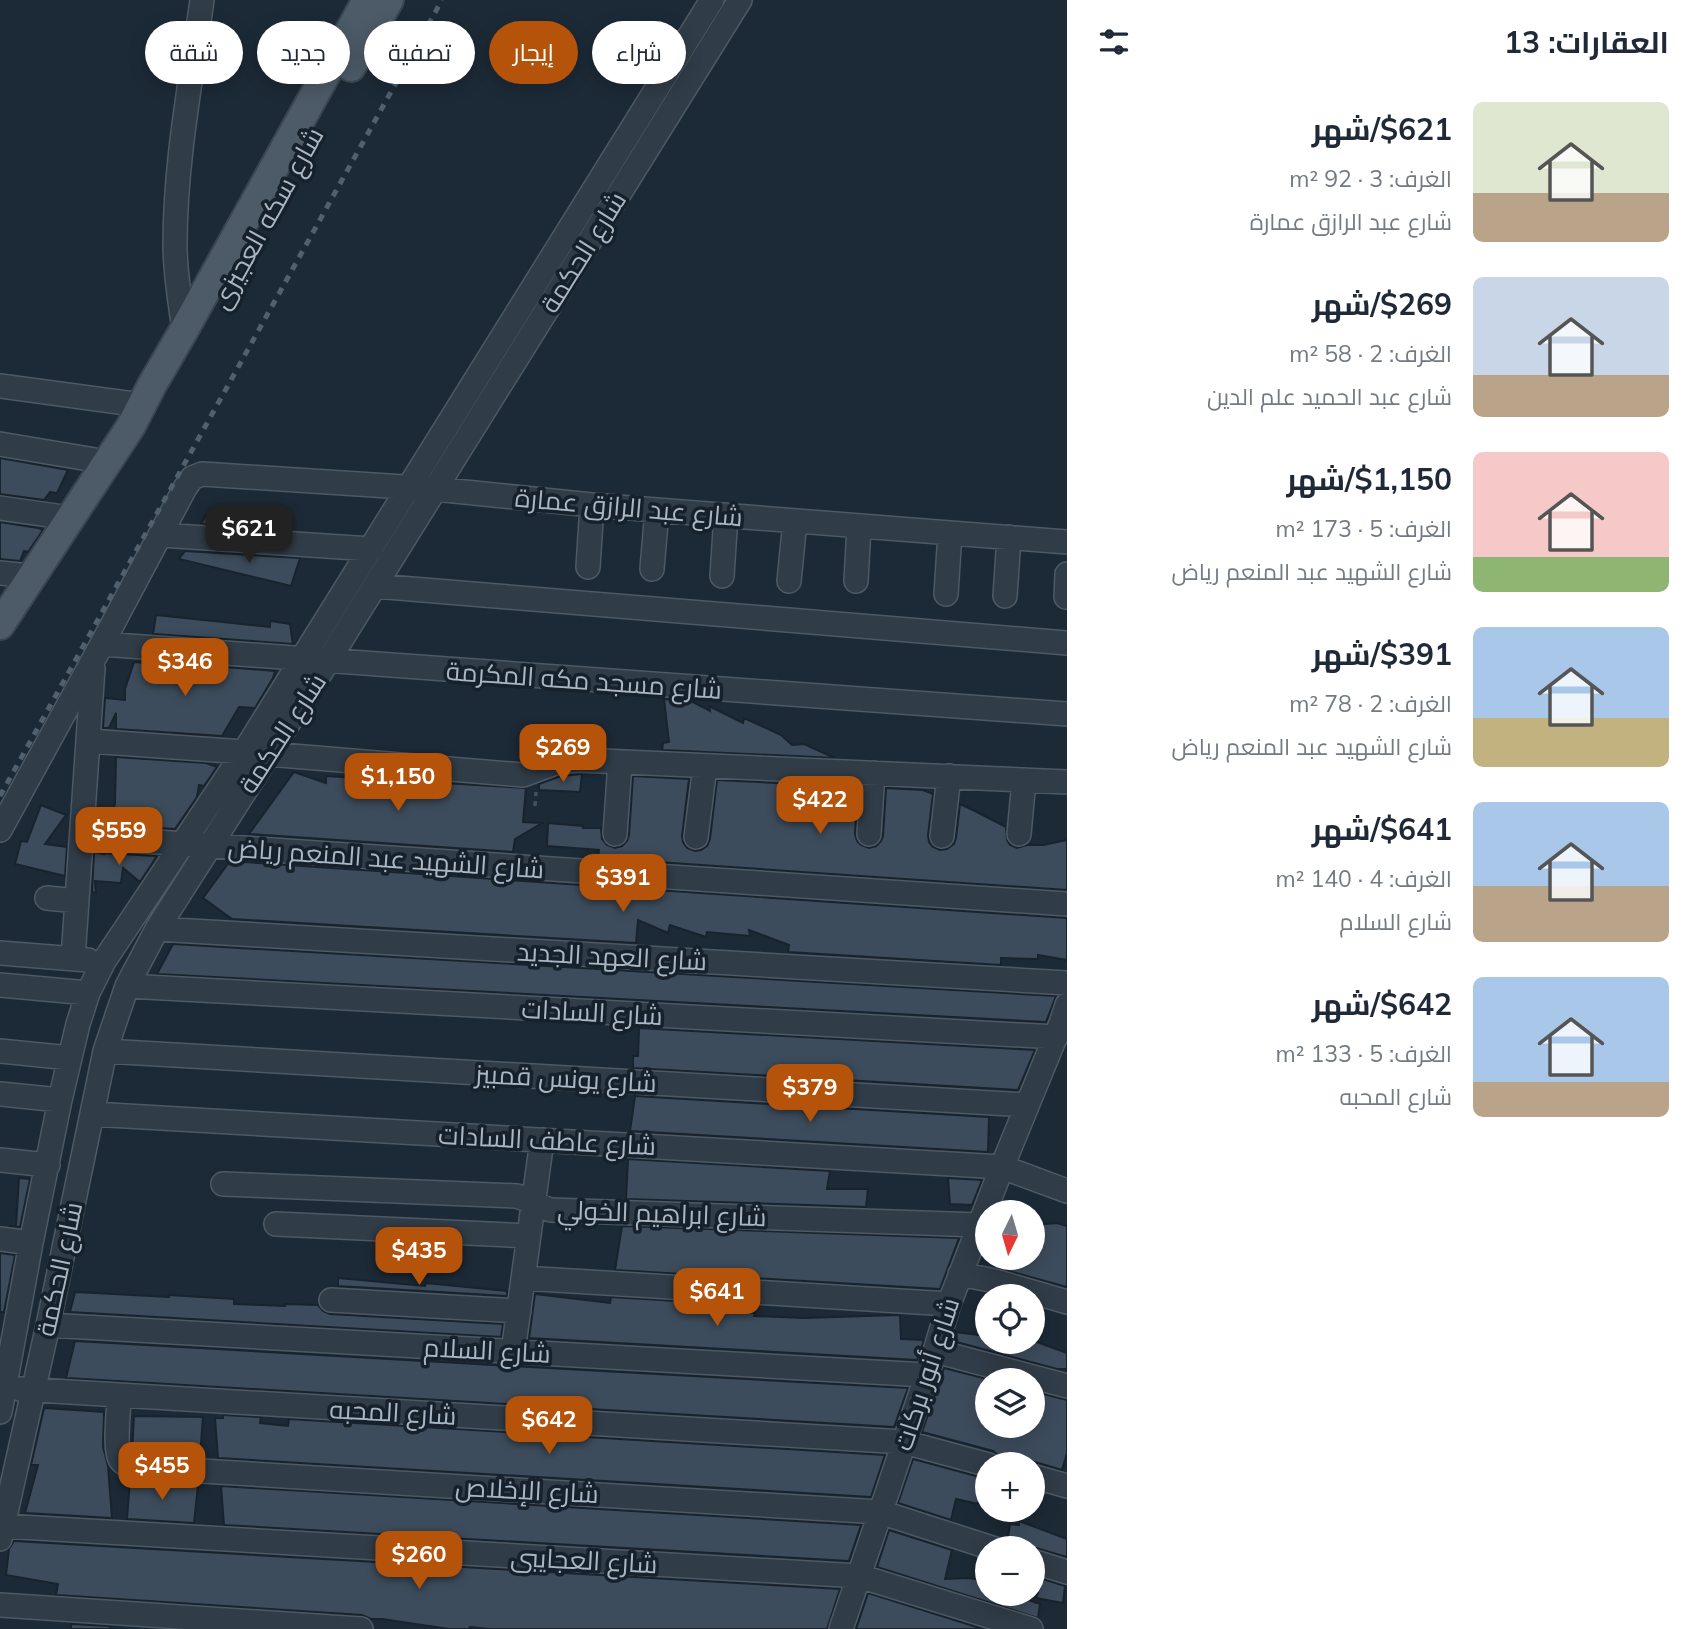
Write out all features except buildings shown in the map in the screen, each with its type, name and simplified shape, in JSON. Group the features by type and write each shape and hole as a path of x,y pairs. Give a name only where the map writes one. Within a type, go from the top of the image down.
{"main road":[{"name":"شارع سكه العجيزى","path":"0,625 136,416 366,1"},
{"name":"شارع سكه العجيزى","path":"136,416 155,404 176,379 366,1"}],"street":[{"path":"184,330 177,284 176,212 181,146 202,0"},
{"name":"شارع الحكمة","path":"0,1412 5,1388 8,1327 31,1243 60,1100 88,993 104,961 244,752 712,0"},
{"name":"شارع الحكمة","path":"1,1532 48,1325 105,1051 127,986 157,929 328,661 740,0"},
{"path":"0,386 136,416"},
{"path":"0,444 107,462"},
{"name":"شارع عبد الرازق عمارة","path":"161,535 185,488 192,478 202,474 435,489 592,505 1067,542"},
{"path":"588,567 592,505"},
{"path":"0,508 70,518"},
{"path":"652,569 657,510"},
{"path":"722,576 726,515"},
{"path":"789,581 795,521"},
{"path":"856,581 859,526"},
{"path":"946,594 950,533"},
{"path":"0,830 161,535 371,549"},
{"path":"1005,596 1009,537"},
{"path":"0,573 31,576"},
{"path":"1066,597 1067,574"},
{"path":"375,586 1067,643"},
{"path":"73,958 98,652"},
{"name":"شارع مسجد مكه المكرمة","path":"98,652 303,658 1067,715"},
{"path":"89,741 244,752"},
{"path":"268,754 523,775 558,762 579,760 1067,782"},
{"path":"615,834 620,762"},
{"path":"696,837 705,766"},
{"path":"869,834 873,773"},
{"path":"942,836 948,776"},
{"path":"1019,834 1024,780"},
{"name":"شارع الشهيد عبد المنعم رياض","path":"82,837 1067,904"},
{"path":"47,898 77,901"},
{"name":"شارع العهد الجديد","path":"157,929 1067,983"},
{"path":"0,953 104,961"},
{"path":"0,985 88,993"},
{"name":"شارع السادات","path":"127,986 1063,1022"},
{"name":"شارع أنور بركات","path":"989,1200 1063,1022"},
{"path":"0,1051 70,1058"},
{"name":"شارع يونس قمبيز","path":"105,1051 1027,1105"},
{"path":"0,1094 60,1100"},
{"name":"شارع عاطف السادات","path":"92,1114 1002,1167 1067,1191"},
{"path":"513,1352 542,1140"},
{"path":"0,1160 48,1164"},
{"name":"شارع ابراهيم الخولي","path":"223,1184 517,1196 551,1210 975,1225"},
{"path":"276,1224 529,1236"},
{"name":"شارع أنور بركات","path":"841,1629 949,1304 975,1235"},
{"path":"0,1239 31,1243"},
{"path":"960,1274 1067,1302"},
{"path":"523,1278 949,1304"},
{"path":"331,1300 519,1311"},
{"name":"شارع السلام","path":"48,1325 926,1375"},
{"path":"935,1351 1067,1386"},
{"name":"شارع المحبه","path":"5,1388 904,1442 975,1461"},
{"name":"شارع الإخلاص","path":"119,1396 119,1458 124,1464 135,1467 880,1512 975,1543"},
{"path":"1045,1480 1067,1486"},
{"name":"شارع العجايبى","path":"1,1532 859,1576 1031,1629"},
{"path":"1045,1565 1067,1572"},
{"path":"0,1605 361,1629"}],"railway":[{"path":"0,796 442,0"}]}
